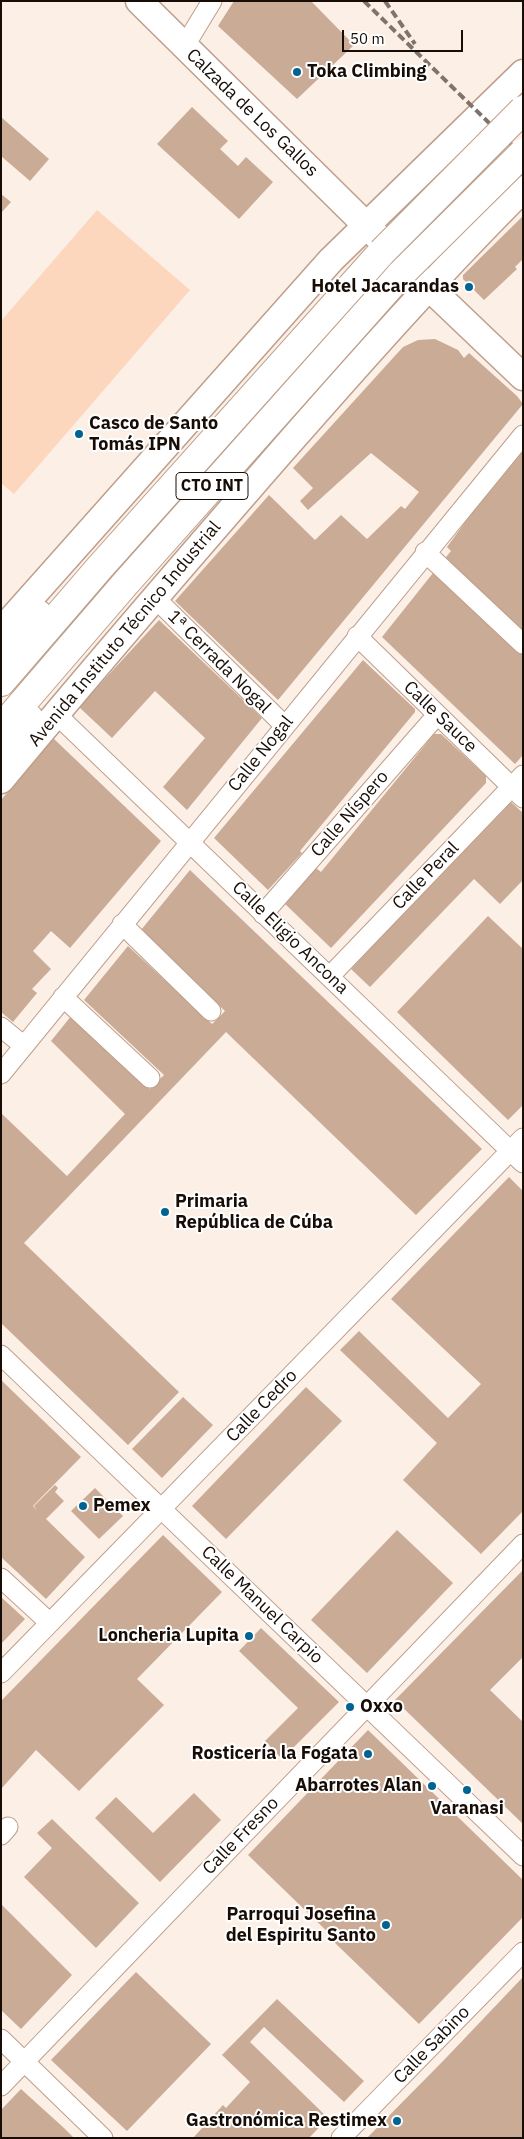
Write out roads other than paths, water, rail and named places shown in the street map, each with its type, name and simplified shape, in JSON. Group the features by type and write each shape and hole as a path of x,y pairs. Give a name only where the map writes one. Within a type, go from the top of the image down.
{"highway":[{"name":"CTO INT","path":"1,682 382,252 523,110"},
{"name":"CTO INT","path":"1,728 96,616 428,245 523,153"},
{"path":"1,652 32,616 72,600"},
{"path":"1,751 80,656 96,616"}],"main road":[{"name":"Calzada de Los Gallos","path":"147,4 184,47 427,286 523,376"},
{"name":"CTO INT","path":"1,631 324,268 366,224 523,73"},
{"name":"CTO INT","path":"427,286 523,189"},
{"name":"Avenida Instituto Técnico Industrial","path":"1,780 154,598 427,286"}],"street":[{"path":"184,47 212,1"},
{"name":"Calle Nogal","path":"1,1074 425,552 523,435"},
{"path":"425,552 523,644"},
{"name":"1ª Cerrada Nogal","path":"154,598 284,725"},
{"name":"Calle Sauce","path":"357,636 436,715 519,787"},
{"name":"Calle Eligio Ancona","path":"56,714 263,914 518,1151"},
{"name":"Calle Níspero","path":"263,914 436,715"},
{"name":"Calle Peral","path":"330,976 519,787"},
{"path":"122,924 211,1011"},
{"path":"63,997 150,1078"},
{"path":"1,1026 24,1046"},
{"name":"Calle Cedro","path":"1,1673 518,1151"},
{"name":"Calle Manuel Carpio","path":"1,1355 523,1856"},
{"name":"Calle Fresno","path":"1,2086 523,1544"},
{"path":"1,1578 50,1623"},
{"name":"Calle Sabino","path":"341,2138 523,1952"},
{"path":"1,2039 103,2138"}],"railway":[{"path":"364,1 523,156"},
{"path":"385,1 415,44"}],"place":[{"name":"Toka Climbing","path":"297,72"},
{"name":"Hotel Jacarandas","path":"469,287"},
{"name":"Casco de Santo Tomás IPN","path":"79,434"},
{"name":"Primaria República de Cúba","path":"165,1212"},
{"name":"Pemex","path":"83,1506"},
{"name":"Loncheria Lupita","path":"249,1636"},
{"name":"Oxxo","path":"350,1707"},
{"name":"Rosticería la Fogata","path":"368,1754"},
{"name":"Abarrotes Alan","path":"432,1786"},
{"name":"Varanasi","path":"467,1790"},
{"name":"Parroqui Josefina del Espiritu Santo","path":"386,1925"},
{"name":"Gastronómica Restimex","path":"397,2121"}]}
